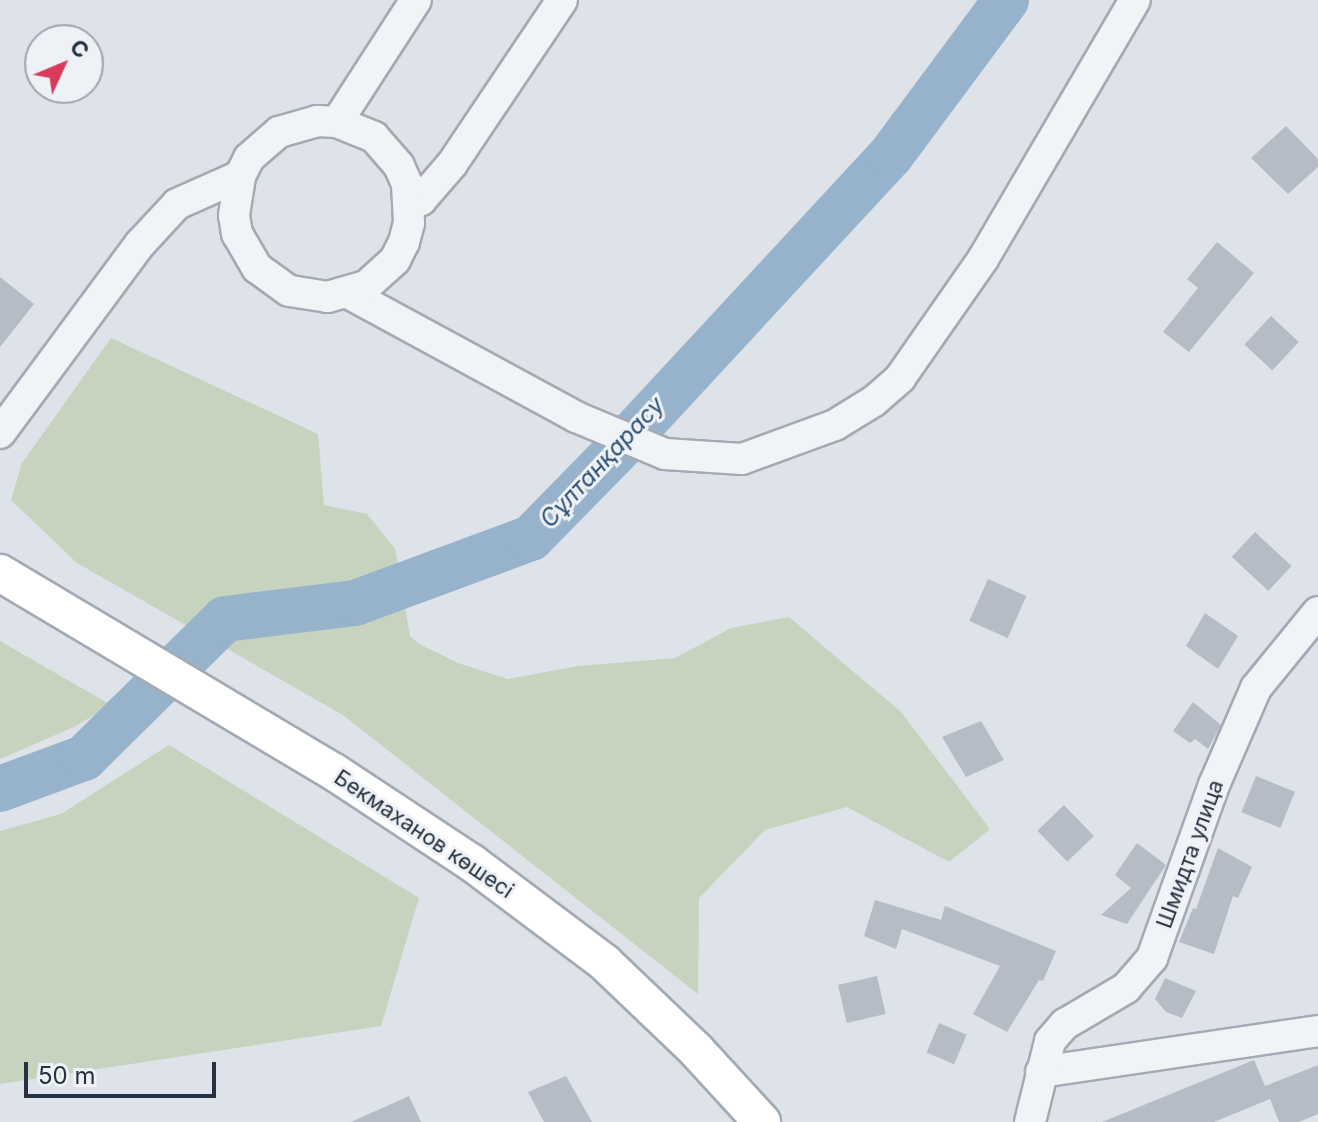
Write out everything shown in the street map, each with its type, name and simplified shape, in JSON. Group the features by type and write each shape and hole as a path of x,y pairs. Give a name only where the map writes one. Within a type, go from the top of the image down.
{"main road":[{"name":"Бекмаханов көшесі","path":"0,573 198,689 459,855 605,963 696,1050 762,1122"}],"street":[{"path":"337,122 416,0"},
{"path":"410,204 421,200 452,164 562,0"},
{"path":"348,293 576,417 665,454 742,459 835,425 874,401 900,378 983,259 1135,0"},
{"path":"317,121 337,122 374,137 388,150 403,175 410,204 409,223 395,260 366,286 348,293 308,296 272,281 257,268 237,234 234,205 240,176 249,158 279,132 317,121"},
{"path":"0,433 140,244 177,204 240,176"},
{"name":"Шмидта улица","path":"1030,1122 1050,1041 1065,1024 1126,988 1152,958 1214,785 1256,688 1318,612"},
{"path":"1041,1072 1318,1031"}],"green space":[{"path":"111,338 318,434 324,505 367,514 395,549 410,636 419,644 458,663 508,679 578,666 675,658 731,628 789,617 901,712 990,829 949,862 847,807 765,830 699,898 698,994 343,715 77,563 11,500 22,463"},
{"path":"0,641 111,705 74,727 0,759"},
{"path":"169,745 419,898 381,1026 0,1084 0,831 61,814"}],"building":[{"path":"1286,126 1318,159 1318,167 1288,194 1251,158"},
{"path":"1217,242 1254,273 1189,352 1163,332 1198,288 1187,279"},
{"path":"0,277 34,304 0,347"},
{"path":"1271,316 1299,342 1272,370 1244,345"},
{"path":"1255,532 1292,566 1268,591 1232,557"},
{"path":"988,579 1026,596 1008,638 969,621"},
{"path":"1205,613 1238,636 1218,669 1186,646"},
{"path":"1193,702 1221,725 1208,749 1195,739 1190,743 1173,731"},
{"path":"981,721 1004,760 966,777 942,737"},
{"path":"1256,776 1295,792 1280,828 1241,812"},
{"path":"1064,805 1094,836 1067,862 1037,831"},
{"path":"1137,843 1166,865 1127,924 1101,915 1131,888 1115,875"},
{"path":"1218,848 1252,867 1238,898 1233,896 1214,954 1179,942 1193,908 1196,909"},
{"path":"875,900 941,920 945,906 1056,951 1043,981 1039,980 1007,1032 973,1014 1000,966 902,929 896,949 864,936"},
{"path":"877,976 886,1014 847,1023 838,985"},
{"path":"1165,978 1196,991 1182,1018 1166,1012 1155,999"},
{"path":"939,1023 967,1035 954,1064 926,1052"},
{"path":"1254,1060 1265,1086 1318,1065 1318,1114 1299,1122 1279,1122 1270,1099 1214,1122 1102,1122"},
{"path":"566,1076 592,1122 544,1122 528,1092"},
{"path":"409,1096 421,1122 351,1122"}],"waterway":[{"name":"Сұлтанқарасу","path":"0,789 84,758 225,619 355,603 531,538 627,440 891,155 1006,0"}]}
